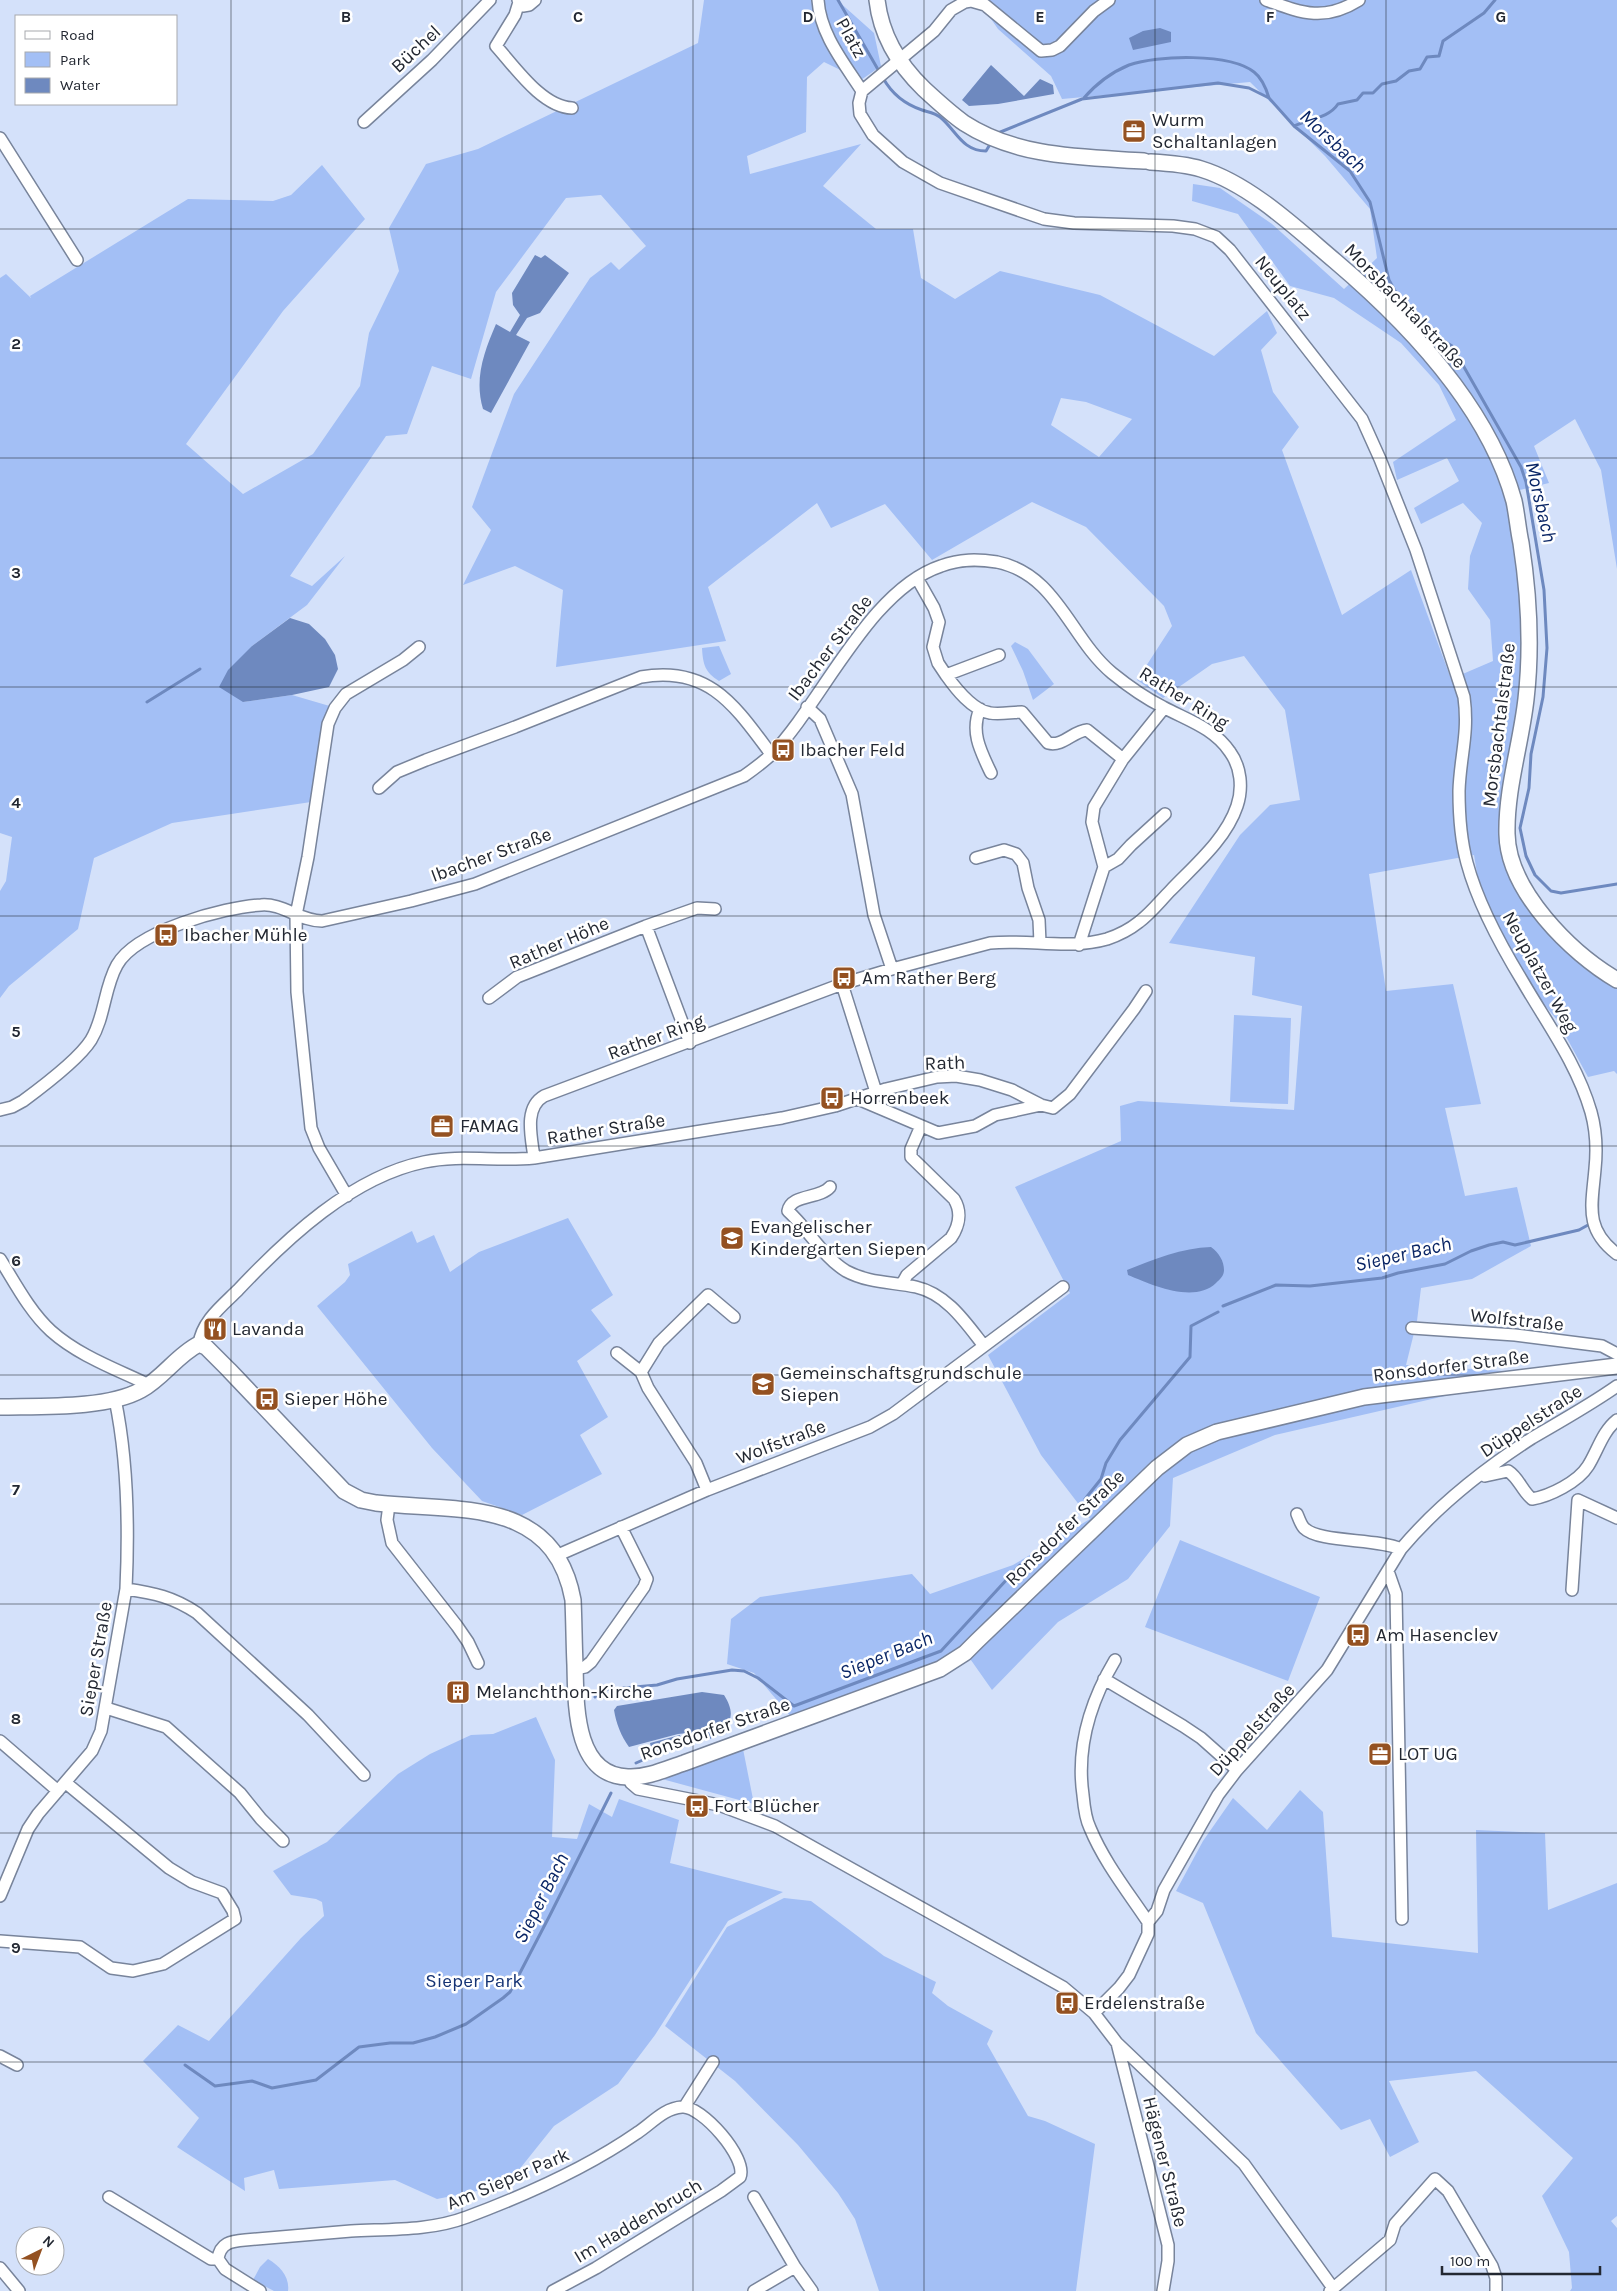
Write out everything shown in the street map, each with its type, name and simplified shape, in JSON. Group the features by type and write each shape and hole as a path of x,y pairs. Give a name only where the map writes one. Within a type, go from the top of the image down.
{"main road":[{"name":"Morsbachtalstraße","path":"877,0 878,12 886,36 899,61 914,80 964,123 996,139 1035,152 1190,166 1231,182 1259,200 1310,240 1376,299 1442,368 1482,427 1514,502 1524,562 1529,618 1526,700 1507,823 1509,851 1522,883 1541,913 1573,947 1617,980"},
{"path":"0,1408 67,1406 115,1399 134,1394 149,1385 199,1344"},
{"name":"Ronsdorfer Straße","path":"199,1344 206,1347 229,1370 344,1491 361,1500 389,1505 464,1510 499,1515 522,1525 538,1535 558,1555 568,1576 574,1600 577,1719 588,1752 606,1770 628,1777 648,1774 684,1763 940,1668 971,1647 1157,1468 1179,1450 1202,1438 1242,1425 1364,1398 1617,1366"}],"street":[{"name":"Büchel","path":"364,122 432,60 490,0"},
{"path":"518,1 523,6 529,5 535,0"},
{"name":"Platz","path":"818,0 823,26 829,39 862,90"},
{"path":"862,90 886,73 934,31 951,10 964,2 976,2 985,5 1029,44 1041,51 1052,50 1060,46 1094,11 1109,0"},
{"path":"1266,0 1300,12 1318,14 1335,12 1359,0"},
{"path":"518,1 515,15 496,46 545,98 564,108 572,108"},
{"name":"Neuplatz","path":"862,90 859,103 860,114 873,135 903,162 928,177 1029,216 1074,223 1173,226 1209,233 1224,243 1287,320 1362,419 1416,550 1464,697"},
{"path":"0,138 77,260"},
{"name":"Rather Ring","path":"534,1158 531,1112 534,1104 539,1099 842,984 892,969 990,944 1040,943 1079,945 1116,935 1141,921 1216,841 1233,817 1238,803 1240,783 1238,768 1222,741 1209,730 1145,697 1111,671 1098,658 1053,595 1017,568 982,560 962,560 938,566 917,578"},
{"path":"917,578 934,608 939,622 933,647 938,663 960,694 980,709 990,713 1022,712 1048,744 1062,742 1081,731 1087,730 1123,759"},
{"name":"Ibacher Straße","path":"0,1110 12,1107 31,1095 84,1049 99,1022 116,966 128,952 151,937 180,923 262,904 311,921 322,920 475,884 729,784 744,776 771,754 889,600 917,578"},
{"path":"347,1196 311,1128 297,993 296,915 308,857 322,756 332,714 346,694 403,660 419,647"},
{"path":"946,675 999,655"},
{"path":"379,788 397,772 426,760 515,728 641,678 654,675 684,676 712,687 738,710 771,754"},
{"name":"Neuplatzer Weg","path":"1464,697 1467,720 1459,791 1462,841 1467,863 1481,901 1502,945 1581,1082 1592,1115 1596,1151 1591,1199 1592,1219 1600,1237 1617,1254"},
{"path":"807,707 820,719 852,794 874,915 892,969"},
{"path":"1079,945 1104,867 1091,815 1123,759 1164,708"},
{"path":"980,709 975,721 980,751 991,773"},
{"path":"1104,867 1118,859 1165,814"},
{"path":"976,858 1004,850 1016,854 1023,863 1028,888 1038,920 1040,943"},
{"name":"Rather Höhe","path":"488,998 517,977 646,926 696,908 715,909"},
{"path":"646,926 690,1043"},
{"path":"842,984 876,1092"},
{"path":"858,1099 938,1133 974,1126 995,1115 1041,1105 1054,1108 1070,1094 1134,1010 1146,991"},
{"name":"Rath","path":"876,1092 929,1078 956,1076 980,1080 1012,1090 1041,1105"},
{"name":"Rather Straße","path":"199,1344 203,1326 256,1270 292,1236 347,1196 397,1169 424,1162 448,1159 516,1160 534,1158 743,1126 858,1099 876,1092"},
{"path":"0,1104 12,1107"},
{"path":"902,1284 908,1275 951,1238 959,1217 954,1200 912,1157 911,1149 922,1126"},
{"path":"830,1187 825,1192 794,1201 789,1206 788,1211 824,1251 847,1271 866,1279 927,1290 942,1299 959,1315 984,1346"},
{"path":"0,1259 30,1306 51,1331 111,1369 149,1385"},
{"name":"Wolfstraße","path":"558,1555 707,1490 870,1427 888,1417 1063,1287"},
{"path":"641,1372 659,1343 708,1295 734,1317"},
{"name":"Wolfstraße","path":"1412,1328 1515,1335 1602,1346 1617,1354"},
{"path":"617,1353 641,1372 648,1388 696,1463 707,1490"},
{"name":"Düppelstraße","path":"1094,2013 1129,1975 1148,1934 1148,1922 1157,1911 1164,1890 1177,1864 1218,1795 1237,1770 1327,1670 1401,1549 1432,1515 1481,1475 1532,1439 1617,1386"},
{"name":"Sieper Straße","path":"0,1896 28,1829 92,1751 101,1731 126,1589 127,1480 123,1441 115,1399"},
{"path":"1481,1475 1487,1477 1508,1471 1514,1475 1532,1499 1540,1498 1572,1481 1588,1468 1607,1428 1617,1420"},
{"path":"1572,1481 1576,1487 1578,1500 1572,1590"},
{"path":"1578,1500 1617,1518"},
{"path":"389,1505 388,1520 392,1543 457,1626 468,1642 478,1663"},
{"path":"1297,1514 1303,1527 1319,1537 1390,1544 1401,1549"},
{"path":"575,1669 585,1667 590,1662 644,1587 647,1579 621,1527"},
{"path":"1388,1571 1396,1594 1402,1919"},
{"path":"126,1589 165,1596 182,1602 197,1613 308,1715 364,1775"},
{"path":"1115,1660 1104,1679 1088,1718 1082,1743 1081,1765 1084,1807 1089,1826 1100,1850 1148,1922"},
{"path":"1104,1679 1195,1734 1237,1770"},
{"path":"106,1708 166,1726 240,1793 261,1819 283,1841"},
{"path":"0,1741 169,1868 192,1882 222,1893 235,1920 163,1964 133,1971 119,1971 111,1968 80,1946 0,1941"},
{"path":"628,1777 631,1784 638,1788 719,1805 775,1826 1052,1981 1076,1997 1094,2013 1117,2043 1244,2164 1332,2290 1390,2240 1395,2224 1435,2179 1448,2191 1492,2266 1496,2278 1496,2291"},
{"name":"Hägener Straße","path":"1117,2043 1168,2245 1167,2270 1162,2291"},
{"path":"0,2056 17,2064"},
{"path":"685,2106 713,2062"},
{"name":"Im Haddenbruch","path":"553,2291 596,2268 721,2191 740,2177 742,2169 740,2164 717,2130 700,2114 685,2106"},
{"name":"Am Sieper Park","path":"218,2259 219,2250 231,2242 412,2228 449,2223 568,2174 616,2147 668,2110 685,2106"},
{"path":"754,2196 795,2267 812,2291"},
{"path":"109,2197 210,2259 218,2259 226,2269 260,2291"},
{"path":"754,2291 795,2267"},
{"path":"0,2268 19,2291"}],"green space":[{"path":"704,0 837,0 874,33 881,66 861,80 824,62 807,77 806,132 747,156 750,174 861,144 823,186 876,229 913,229 921,278 955,299 1000,271 1100,295 1214,356 1267,311 1277,333 1261,350 1273,392 1299,427 1282,450 1342,615 1411,570 1451,679 1493,661 1490,620 1468,589 1470,556 1482,523 1463,503 1421,524 1414,508 1459,481 1447,458 1397,480 1393,462 1456,420 1439,385 1401,343 1334,298 1290,286 1238,214 1192,201 1193,184 1220,188 1272,224 1344,289 1377,258 1370,209 1325,156 1250,82 1062,99 1051,76 998,29 978,0 1617,0 1617,569 1601,470 1575,419 1534,446 1549,483 1507,493 1513,508 1523,619 1519,710 1499,829 1506,868 1535,919 1577,959 1617,984 1617,1074 1614,1071 1588,1077 1557,1020 1527,984 1482,903 1474,855 1369,874 1386,991 1453,984 1481,1104 1445,1108 1465,1196 1517,1187 1531,1246 1472,1279 1421,1288 1417,1321 1406,1365 1505,1371 1458,1393 1275,1435 1173,1478 1170,1526 1128,1579 1058,1622 992,1690 966,1653 792,1718 754,1673 727,1664 731,1619 760,1597 912,1574 930,1594 1013,1565 1090,1519 1041,1455 988,1355 1070,1293 1015,1187 1121,1141 1120,1106 1138,1101 1294,1110 1302,1006 1252,995 1255,957 1169,943 1240,835 1270,805 1300,800 1285,710 1244,656 1212,664 1163,698 1137,680 1172,626 1164,606 1086,527 1032,502 932,560 885,504 831,528 817,503 708,587 726,641 556,667 563,590 515,566 463,585 491,530 472,507 514,394 590,278 611,262 619,270 646,246 601,195 566,198 496,292 471,379 432,366 407,434 386,436 290,576 312,586 345,556 307,605 252,646 243,702 292,695 333,707 311,802 172,823 94,858 78,929 9,986 0,998 0,891 6,881 12,837 0,833 0,278 6,274 31,298 30,296 188,199 273,201 291,195 322,165 365,219 283,311 186,444 243,494 313,454 360,386 369,333 399,271 389,228 426,164 478,149 698,43","holes":["1061,398 1086,402 1132,419 1099,457 1051,425"]},
{"path":"1015,642 1028,649 1054,684 1033,700 1023,671 1011,646"},
{"path":"719,646 731,674 719,681 706,668 702,648"},
{"path":"1234,1015 1291,1018 1288,1104 1230,1102"},
{"path":"568,1218 613,1295 591,1310 611,1336 577,1361 608,1417 580,1435 602,1474 522,1515 482,1501 432,1448 317,1306 345,1282 350,1275 348,1264 412,1231 417,1243 434,1235 450,1272 479,1252"},
{"path":"1180,1540 1320,1597 1288,1681 1145,1627"},
{"name":"Sieper Park","path":"536,1717 555,1760 552,1837 577,1839 589,1804 612,1817 619,1799 679,1820 670,1863 783,1892 728,1921 655,2035 618,2084 554,2126 518,2171 482,2190 437,2199 395,2180 279,2189 274,2170 244,2178 245,2191 177,2147 199,2118 143,2061 178,2025 209,2041 301,1938 324,1916 322,1902 316,1899 291,1895 273,1871 327,1842 398,1774 430,1754 471,1735 493,1734"},
{"path":"743,1749 754,1804 662,1779"},
{"path":"1300,1790 1323,1812 1332,1937 1478,1953 1476,1830 1545,1833 1548,1910 1617,1883 1617,2216 1611,2221 1617,2228 1617,2291 1570,2291 1572,2288 1569,2252 1542,2196 1573,2158 1476,2071 1389,2081 1419,2142 1390,2157 1370,2119 1341,2130 1256,2033 1203,1903 1176,1891 1203,1841 1233,1798 1267,1830"},
{"path":"784,1898 811,1901 884,1956 936,1982 932,1993 948,2006 993,2031 987,2044 1028,2116 1045,2121 1095,2144 1076,2291 879,2291 855,2219 838,2193 798,2145 735,2081 665,2026 727,1927"},
{"path":"268,2259 283,2272 286,2277 288,2291 274,2291 253,2280 260,2267"}],"water":[{"path":"1160,28 1171,32 1171,42 1133,50 1129,38 1143,31"},
{"path":"991,65 1024,96 1040,79 1053,85 1054,94 998,104 969,106 962,100"},
{"path":"535,255 541,258 545,255 569,273 540,313 527,318 516,335 530,342 491,413 483,409 480,398 480,376 484,355 496,324 510,332 520,315 513,305 512,293"},
{"path":"290,618 309,624 325,639 335,655 338,669 329,687 292,695 243,702 219,687 228,670 252,646"},
{"path":"1211,1247 1220,1257 1224,1272 1223,1276 1216,1283 1207,1289 1196,1292 1173,1291 1128,1275 1127,1270 1158,1258 1189,1249"},
{"path":"702,1692 724,1695 728,1703 731,1715 729,1721 717,1735 710,1739 688,1733 678,1734 629,1747 621,1734 616,1720 614,1710 617,1706"},
{"path":"680,1735 682,1743 652,1751 650,1743"}],"waterway":[{"name":"Morsbach","path":"838,0 880,73"},
{"path":"1294,126 1324,115 1338,104 1357,100 1363,93 1373,93 1382,84 1396,81 1409,71 1420,69 1427,57 1439,56 1443,41 1484,13 1495,0"},
{"name":"Morsbach","path":"1083,99 1104,79 1129,65 1157,59 1175,58 1211,59 1228,61 1243,66 1259,77 1269,98"},
{"name":"Morsbach","path":"883,78 899,98 916,108 938,116 971,148 986,151 989,146"},
{"name":"Morsbach","path":"998,133 1082,99 1218,83 1249,88 1269,98 1294,126 1350,171 1370,202 1389,280 1404,307 1430,332 1452,346 1521,467 1526,482 1544,590 1547,648 1543,697 1531,754 1529,788 1520,828 1526,856 1535,875 1551,891 1561,893 1617,884"},
{"path":"147,702 200,669"},
{"name":"Sieper Bach","path":"1223,1306 1276,1285 1310,1286 1382,1278 1445,1264 1471,1251 1489,1245 1503,1242 1515,1245 1579,1230 1588,1225"},
{"name":"Sieper Bach","path":"1085,1499 1101,1479 1106,1463 1120,1440 1190,1357 1191,1326 1218,1312"},
{"name":"Sieper Bach","path":"595,1697 602,1690 657,1685 677,1679 732,1670 744,1671 758,1678 794,1706 941,1651 1020,1565"},
{"name":"Sieper Bach","path":"636,1763 652,1756 660,1747"},
{"name":"Sieper Bach","path":"185,2065 215,2086 252,2081 272,2088 316,2080 359,2047 390,2043 413,2043 435,2037 466,2024 510,1992 611,1793"}],"place":[{"name":"Wurm Schaltanlagen","path":"1134,131"},
{"name":"Ibacher Feld","path":"783,750"},
{"name":"Ibacher Mühle","path":"166,935"},
{"name":"Am Rather Berg","path":"844,978"},
{"name":"Horrenbeek","path":"832,1098"},
{"name":"FAMAG","path":"442,1126"},
{"name":"Evangelischer Kindergarten Siepen","path":"732,1238"},
{"name":"Lavanda","path":"215,1329"},
{"name":"Gemeinschaftsgrundschule Siepen","path":"763,1384"},
{"name":"Sieper Höhe","path":"267,1399"},
{"name":"Am Hasenclev","path":"1358,1635"},
{"name":"Melanchthon-Kirche","path":"458,1692"},
{"name":"LOT UG","path":"1380,1754"},
{"name":"Fort Blücher","path":"697,1806"},
{"name":"Erdelenstraße","path":"1067,2003"}]}
